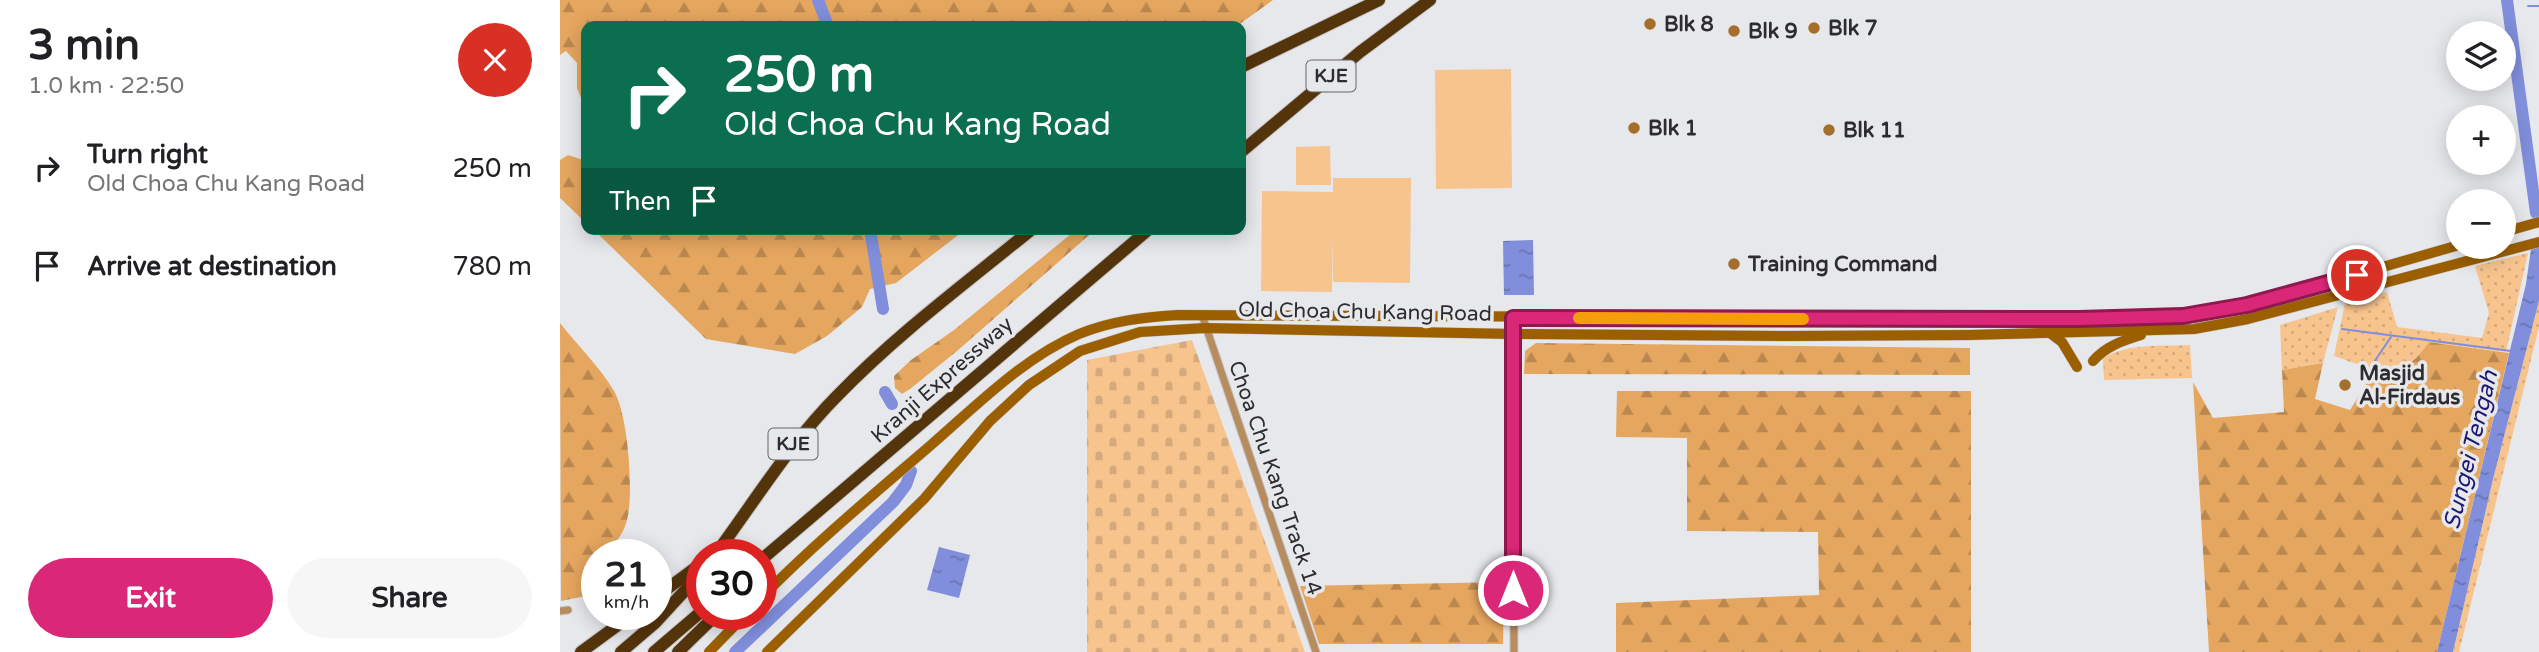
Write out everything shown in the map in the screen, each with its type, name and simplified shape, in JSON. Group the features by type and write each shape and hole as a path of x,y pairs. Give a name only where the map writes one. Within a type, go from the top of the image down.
{"highway":[{"name":"KJE","path":"1246,65 1379,0"},
{"name":"KJE","path":"1246,148 1360,52 1430,0"},
{"name":"KJE","path":"725,539 793,444 837,395 885,350 1025,235"},
{"name":"Kranji Expressway","path":"777,546 1142,235"},
{"path":"621,652 655,623 686,589"},
{"path":"654,652 686,625"},
{"path":"581,652 611,630"},
{"path":"678,652 701,630"}],"main road":[{"path":"2516,229 2539,222"},
{"name":"Old Choa Chu Kang Road","path":"767,652 924,499 990,421 1030,385 1080,351 1140,332 1205,328 1790,336 2194,330 2248,319 2539,242"},
{"name":"Old Choa Chu Kang Road","path":"777,582 973,409 1031,363 1078,335 1108,324 1144,317 1202,315 1780,319 2079,319 2183,316 2247,305 2446,248"},
{"path":"2392,263 2434,258 2440,267"},
{"path":"1780,319 1789,328 1790,336"},
{"path":"2093,361 2102,351 2117,342 2151,332"},
{"path":"2050,333 2062,342 2077,367"},
{"path":"973,409 978,419 990,421"},
{"path":"709,652 730,630"}],"street":[{"name":"Choa Chu Kang Track 14","path":"1202,315 1316,652"},
{"path":"1513,318 1514,652"}],"green space":[{"path":"560,0 1273,0 1244,21 581,21 581,98 577,88 577,63 566,51 560,55"},
{"path":"1511,69 1512,188 1436,189 1435,70"},
{"path":"1330,146 1331,185 1296,185 1296,147"},
{"path":"568,155 581,159 581,218 560,198 560,160"},
{"path":"1333,178 1411,178 1410,283 1333,282 1333,231 1332,292 1261,291 1262,191 1333,192"},
{"path":"599,235 958,235 896,283 870,289 862,307 827,336 795,354 706,339"},
{"path":"1070,235 1089,235 910,389 902,394 895,388 894,376 911,360 954,330"},
{"path":"2528,253 2506,352 2430,342 2408,364 2386,370 2362,366 2334,356 2345,303 2387,292 2397,327 2482,338 2489,313 2475,266 2516,259 2516,256"},
{"path":"2539,301 2539,327 2459,652 2453,652 2493,479"},
{"path":"2338,307 2323,363 2282,370 2280,325"},
{"path":"560,323 602,373 619,402 626,435 630,492 627,520 617,539 581,539 581,597 561,601"},
{"path":"1192,340 1305,652 1087,652 1087,360"},
{"path":"2429,342 2509,353 2437,652 2209,652 2193,382 2213,418 2284,412 2282,370 2323,363 2315,399 2350,410 2375,370 2392,370 2406,365 2418,356"},
{"path":"1536,343 1970,348 1970,375 1524,374 1525,351"},
{"path":"2190,345 2192,378 2104,380 2103,359 2112,354 2134,348"},
{"path":"1617,391 1971,391 1971,652 1616,652 1616,603 1819,595 1818,532 1687,531 1687,438 1616,437"},
{"path":"1504,582 1503,644 1319,644 1300,586"}],"water":[{"path":"1533,240 1534,295 1504,295 1503,241"},
{"path":"2539,247 2539,301 2493,479 2453,652 2437,652 2526,284 2531,249"},
{"path":"939,547 970,555 959,598 927,590"}],"waterway":[{"path":"818,0 826,21"},
{"name":"Sungei Tengah","path":"2507,0 2536,213"},
{"path":"2528,6 2539,6"},
{"path":"871,235 883,309"},
{"path":"2342,329 2511,351"},
{"path":"2370,368 2391,337"},
{"path":"885,392 892,404"},
{"path":"735,652 893,502 906,485 911,471"}],"slow traffic":[{"path":"1579,318 1803,319"}],"place":[{"name":"Blk 8","path":"1650,24"},
{"name":"Blk 7","path":"1814,28"},
{"name":"Blk 9","path":"1734,31"},
{"name":"Blk 1","path":"1634,128"},
{"name":"Blk 11","path":"1829,130"},
{"name":"Training Command","path":"1734,264"},
{"name":"Masjid Al-Firdaus","path":"2345,385"}],"route":[{"path":"1513,590 1513,318 2079,319 2183,316 2247,305 2357,275"}]}
